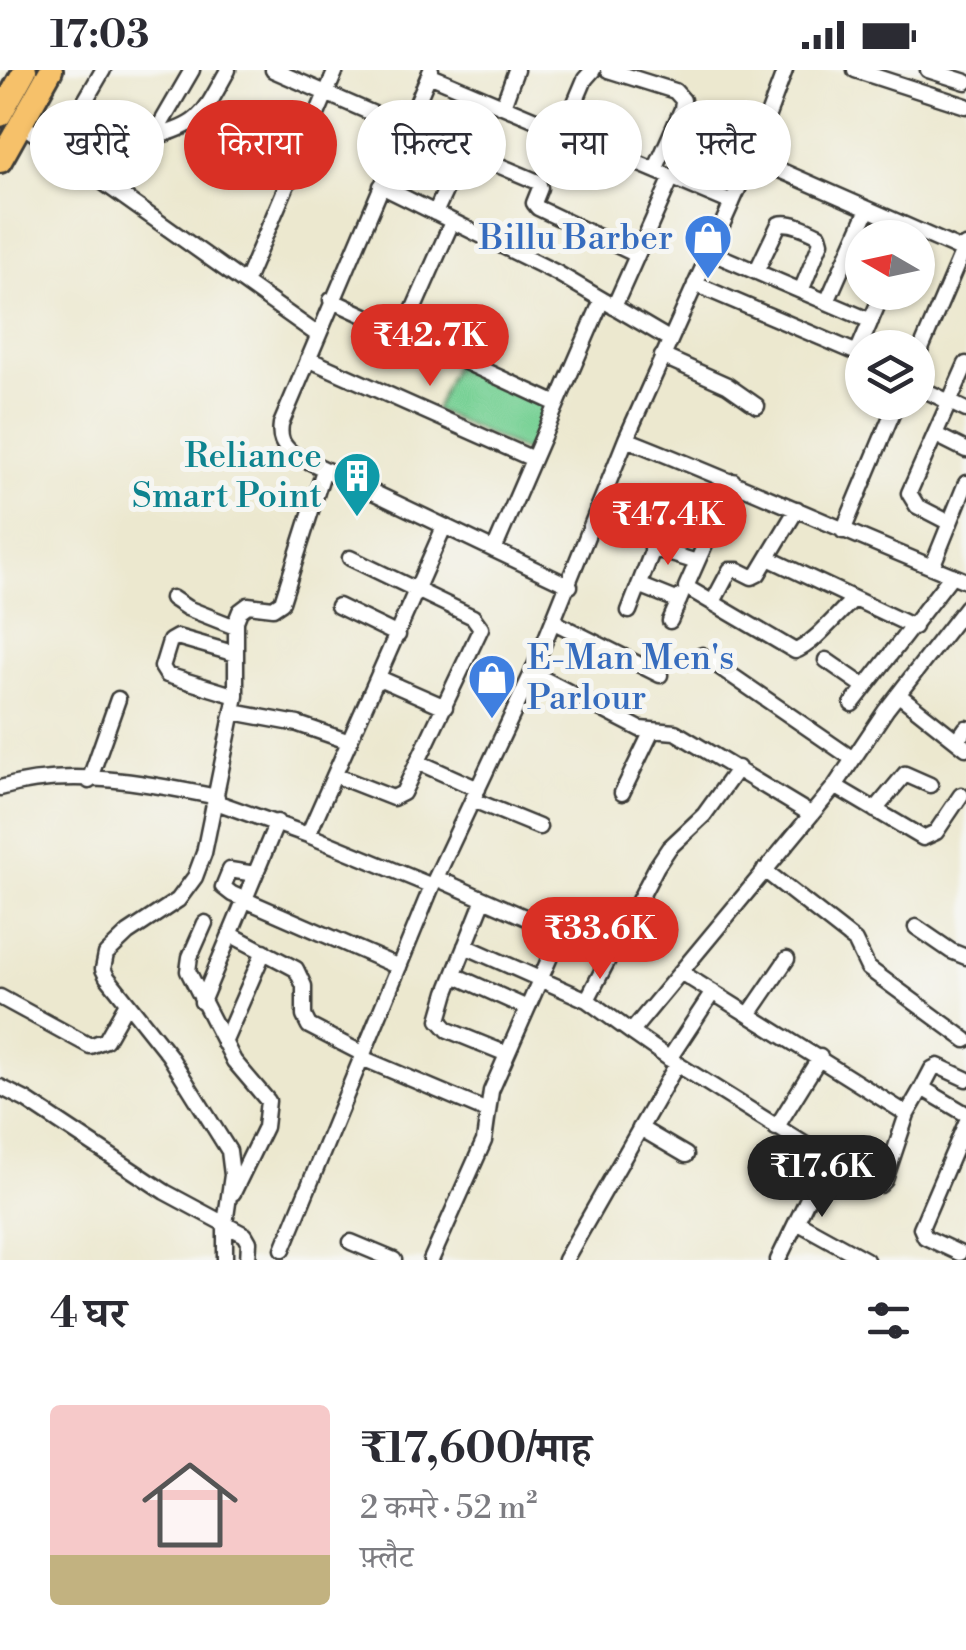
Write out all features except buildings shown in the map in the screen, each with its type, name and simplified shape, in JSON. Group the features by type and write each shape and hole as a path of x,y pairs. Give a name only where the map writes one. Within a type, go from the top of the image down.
{"highway":[{"path":"0,161 25,70"},
{"path":"10,119 51,70"}],"street":[{"path":"86,100 103,70"},
{"path":"164,118 192,70"},
{"path":"164,134 183,130 197,120 228,70"},
{"path":"274,70 357,107"},
{"path":"245,283 336,70"},
{"path":"505,100 516,70"},
{"path":"576,100 592,70"},
{"path":"608,70 675,92 682,100 682,109 656,168"},
{"path":"774,100 785,70"},
{"path":"855,70 966,106"},
{"path":"928,70 966,82"},
{"path":"418,100 430,72 490,100"},
{"path":"435,213 460,158 472,154 538,182 540,188 534,203 538,208 637,255"},
{"path":"642,162 662,171"},
{"path":"791,175 965,249 929,330"},
{"path":"114,190 318,336"},
{"path":"120,194 122,190"},
{"path":"379,190 308,360 280,435 283,446 324,470 570,586"},
{"path":"389,190 557,274 670,340"},
{"path":"494,550 558,404 608,303 637,255 666,190"},
{"path":"703,190 732,202"},
{"path":"283,1249 434,882 532,673 626,440 737,190"},
{"path":"865,220 868,209"},
{"path":"403,333 452,222"},
{"path":"756,272 779,224 788,223 812,232 821,242 801,291"},
{"path":"710,252 871,320"},
{"path":"826,302 845,271"},
{"path":"695,284 845,348"},
{"path":"331,300 558,404"},
{"path":"868,330 876,310"},
{"path":"662,356 727,385 757,406"},
{"path":"308,360 533,459"},
{"path":"950,523 909,498 965,372"},
{"path":"935,395 966,410"},
{"path":"843,530 889,420"},
{"path":"936,434 966,450"},
{"path":"626,440 733,481 959,578 852,704"},
{"path":"224,1260 232,1175 229,1151 169,1054 103,969 106,954 128,933 178,900 204,853 236,696 235,627 244,608 273,608 282,602 324,470"},
{"path":"670,621 733,481"},
{"path":"932,567 966,483"},
{"path":"602,502 642,520"},
{"path":"713,602 730,570 755,577 798,509"},
{"path":"629,611 660,528 669,520 710,531"},
{"path":"308,834 337,776 444,526"},
{"path":"652,548 697,562"},
{"path":"337,776 393,798 403,792 480,636 480,622 350,558"},
{"path":"768,558 914,627"},
{"path":"639,585 713,602 795,651 804,648 854,599"},
{"path":"172,598 235,627"},
{"path":"338,606 398,635"},
{"path":"631,1032 835,786 898,694 961,625 966,608"},
{"path":"554,622 660,675"},
{"path":"236,654 177,636 170,641 162,667 167,675 236,696"},
{"path":"702,656 853,759"},
{"path":"826,660 865,688"},
{"path":"532,673 640,729 675,732 809,813"},
{"path":"379,678 445,707"},
{"path":"898,694 963,739"},
{"path":"89,780 118,698"},
{"path":"233,712 298,724 350,742"},
{"path":"622,793 652,731"},
{"path":"418,762 539,827"},
{"path":"587,1000 657,866 669,848 704,814 738,768"},
{"path":"875,810 905,774 930,786"},
{"path":"0,788 42,780 89,780 216,799 548,927 554,948 491,1090 484,1141 431,1260"},
{"path":"835,786 916,836 928,838 962,794"},
{"path":"202,1002 277,822"},
{"path":"255,874 230,870 222,881 226,891 244,900 399,968"},
{"path":"764,870 855,941 868,968 966,1040"},
{"path":"484,900 440,1014 441,1026 507,1054"},
{"path":"205,923 188,965 191,980 240,1072 268,1101 269,1110 258,1144 228,1202"},
{"path":"916,927 950,951 966,957"},
{"path":"230,934 300,974 304,1016 309,1026 362,1056 487,1110"},
{"path":"466,946 587,1000 673,1062 868,1184 880,1184 907,1114 932,1069 938,1066 966,1079"},
{"path":"224,1043 264,950"},
{"path":"750,1014 787,960"},
{"path":"682,973 907,1114"},
{"path":"454,975 527,1008"},
{"path":"565,1260 712,992"},
{"path":"0,997 90,1046 106,1040 127,1004"},
{"path":"776,1128 820,1057"},
{"path":"0,1087 40,1108 165,1192 245,1235 249,1242 248,1260"},
{"path":"922,1088 966,1114"},
{"path":"966,1123 921,1228 925,1237 963,1255 966,1238"},
{"path":"640,1128 686,1155"},
{"path":"778,1260 826,1160"},
{"path":"797,1222 866,1260"},
{"path":"352,1242 394,1260"}],"green space":[{"path":"456,361 551,404 529,453 435,410"}],"place":[{"name":"Billu Barber","path":"708,280"},
{"name":"Reliance Smart Point","path":"357,518"},
{"name":"E-Man Men's Parlour","path":"492,720"}]}
